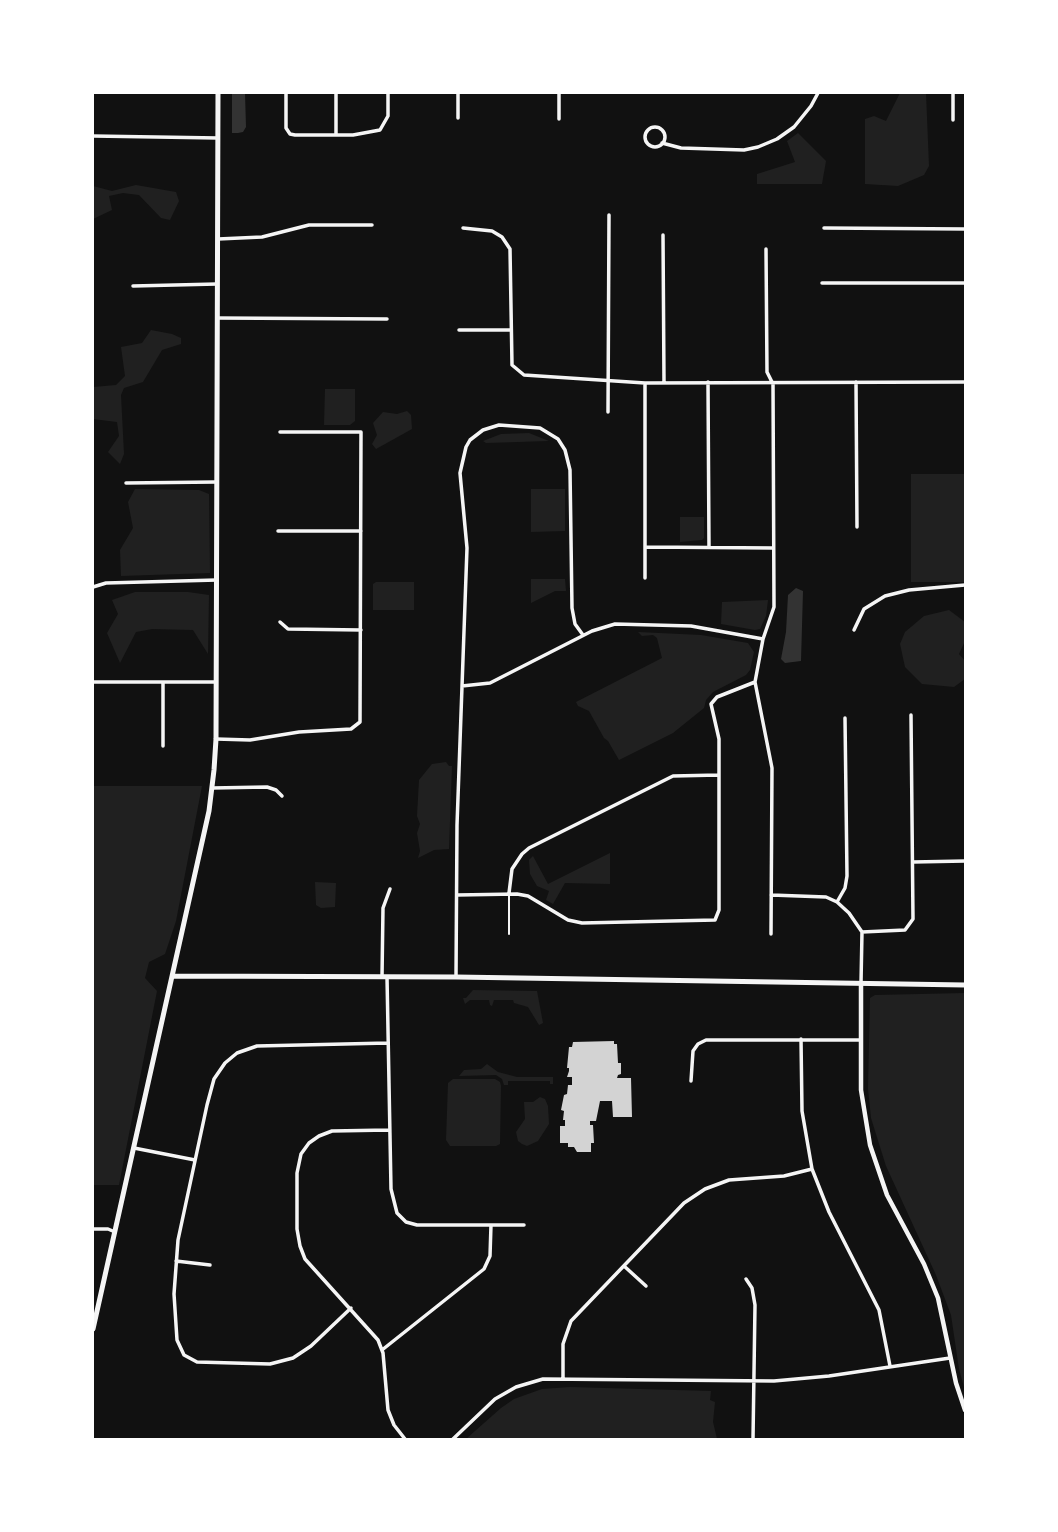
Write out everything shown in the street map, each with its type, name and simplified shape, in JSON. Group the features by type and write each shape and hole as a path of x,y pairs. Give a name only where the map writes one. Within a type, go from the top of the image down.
{"main road":[{"path":"93,1329 212,788 216,739 218,93"},
{"path":"172,976 456,977 965,985"}],"street":[{"path":"286,93 286,128 290,134 336,135 380,130 388,116 388,93"},
{"path":"336,93 336,135"},
{"path":"458,93 458,118"},
{"path":"559,93 559,119"},
{"path":"662,143 664,137 661,129 655,127 647,131 645,139 648,144 654,146 662,143 681,148 744,150 758,147 777,139 794,127 818,93"},
{"path":"953,93 953,120"},
{"path":"93,136 218,138"},
{"path":"608,412 609,215"},
{"path":"218,239 262,237 309,225 372,225"},
{"path":"463,228 492,231 508,245 511,258 512,365 524,375 645,383 965,382"},
{"path":"824,228 965,229"},
{"path":"663,235 664,382"},
{"path":"766,249 767,372 773,384 774,579 773,613 763,639 755,682 771,762 771,934"},
{"path":"822,283 965,284"},
{"path":"133,286 217,284"},
{"path":"217,318 387,319"},
{"path":"459,330 510,331"},
{"path":"708,382 709,547"},
{"path":"856,382 857,527"},
{"path":"645,383 645,578"},
{"path":"456,977 467,548 460,473 462,455 470,440 483,430 499,425 540,428 558,439 568,456 572,608 575,624 583,635"},
{"path":"216,739 267,739 299,732 351,729 358,725 361,716 361,432 280,432"},
{"path":"126,482 216,482"},
{"path":"278,531 361,531"},
{"path":"645,547 773,548"},
{"path":"93,587 106,583 217,580"},
{"path":"854,630 864,609 885,596 909,590 965,585"},
{"path":"280,622 288,629 361,630"},
{"path":"462,685 490,683 583,635 615,624 671,624 716,629 763,639"},
{"path":"163,681 163,746"},
{"path":"93,682 215,682"},
{"path":"457,895 509,893 528,897 568,920 582,923 715,919 719,910 719,775 718,732 711,704 717,697 755,682"},
{"path":"862,932 905,930 911,924 911,715"},
{"path":"837,902 848,876 845,718"},
{"path":"509,893 512,869 529,848 673,776 719,775"},
{"path":"212,788 267,787 282,796"},
{"path":"913,862 965,862"},
{"path":"390,889 383,908 392,1200 397,1213 402,1219 417,1225 524,1224"},
{"path":"771,895 819,896 837,902 849,913 862,932 862,1105 870,1145 887,1195 924,1264 935,1291 965,1410"},
{"path":"691,1081 693,1051 701,1042 719,1039 860,1040"},
{"path":"801,1040 802,1111 812,1169 829,1212 879,1310 890,1366"},
{"path":"351,1308 311,1346 293,1358 270,1364 247,1364 201,1363 188,1358 181,1351 177,1340 174,1294 182,1215 214,1079 220,1068 233,1056 257,1046 388,1043"},
{"path":"389,1129 332,1131 309,1143 301,1154 297,1172 297,1229 300,1246 310,1265 377,1338 382,1350 388,1410 394,1425 405,1439"},
{"path":"134,1148 195,1160"},
{"path":"563,1378 563,1344 567,1327 575,1315 684,1203 705,1189 737,1178 784,1176 812,1169"},
{"path":"382,1350 484,1269 490,1256 491,1225"},
{"path":"93,1229 115,1232"},
{"path":"176,1261 210,1265"},
{"path":"624,1265 646,1286"},
{"path":"747,1279 752,1288 755,1305 753,1439"},
{"path":"453,1439 489,1404 509,1391 534,1381 563,1378 754,1382 820,1377 950,1359"}],"lane":[{"path":"509,893 509,934"}],"shaded area":[{"path":"232,93 245,93 246,127 243,132 232,133"},
{"path":"900,93 926,93 929,166 924,175 898,186 865,184 865,119 874,116 886,121"},
{"path":"798,133 826,161 822,184 757,184 757,174 795,162 787,141"},
{"path":"136,185 176,192 179,201 170,220 161,218 139,195 123,193 109,196 112,210 93,219 93,186 112,191"},
{"path":"151,330 181,338 181,344 162,350 143,382 124,388 121,395 124,454 120,464 108,452 119,436 117,422 93,419 93,387 116,385 125,376 121,347 142,343"},
{"path":"325,389 355,389 355,421 350,425 324,425"},
{"path":"407,411 411,415 412,429 376,449 372,444 377,435 373,423 383,412 397,414"},
{"path":"529,433 549,441 483,441 501,434"},
{"path":"911,474 965,474 965,582 911,582"},
{"path":"135,489 199,490 209,494 210,573 121,576 120,550 133,528 128,502"},
{"path":"531,489 565,489 565,531 531,532"},
{"path":"680,517 704,517 704,538 680,542"},
{"path":"531,579 565,579 566,591 555,591 531,603"},
{"path":"414,582 414,610 373,610 373,584"},
{"path":"796,588 803,591 801,661 785,663 781,659 788,595"},
{"path":"135,592 188,592 209,595 208,654 193,630 152,629 136,632 120,663 107,633 118,614 112,600"},
{"path":"768,600 766,616 760,629 721,624 722,602"},
{"path":"949,610 965,622 965,641 959,654 965,661 965,679 954,687 922,684 905,667 900,644 905,632 924,616"},
{"path":"638,632 701,635 748,643 754,652 750,670 746,675 713,692 706,700 704,708 673,733 619,760 589,711 578,706 576,702 662,658 657,638 653,635 642,636"},
{"path":"446,762 452,766 449,849 434,850 418,858 419,780 432,764"},
{"path":"93,786 202,786 176,921 165,954 149,962 145,978 157,991 119,1185 93,1185"},
{"path":"610,853 610,884 565,883 553,904 546,900 549,891 537,886 530,874 529,860 533,856 548,884"},
{"path":"315,882 336,883 335,907 321,908 316,905"},
{"path":"473,990 537,991 543,1023 539,1025 528,1007 514,1003 513,1000 494,1000 492,1006 489,1000 470,1000 465,1004 463,998"},
{"path":"965,993 965,1391 951,1315 936,1275 886,1166 871,1118 868,1089 870,998 875,995"},
{"path":"487,1064 498,1072 517,1077 553,1077 553,1084 550,1084 550,1081 508,1081 508,1085 504,1085 502,1079 496,1075 459,1076 464,1070 481,1069"},
{"path":"453,1079 495,1079 501,1086 500,1144 450,1146 446,1140 448,1083"},
{"path":"540,1097 545,1099 548,1106 549,1124 538,1141 527,1146 518,1141 516,1132 525,1119 524,1102 533,1102"},
{"path":"570,1387 711,1391 710,1400 715,1402 713,1422 717,1439 466,1439 514,1399 542,1389"}],"building":[{"path":"614,1041 614,1044 617,1044 618,1063 621,1063 621,1074 617,1078 631,1078 632,1117 613,1117 612,1101 600,1101 596,1121 590,1121 590,1125 593,1125 594,1143 591,1143 591,1152 577,1152 574,1147 568,1147 568,1143 560,1143 560,1126 565,1126 564,1111 561,1110 564,1095 567,1094 568,1085 572,1085 572,1077 567,1077 569,1047 572,1047 573,1042"}]}
